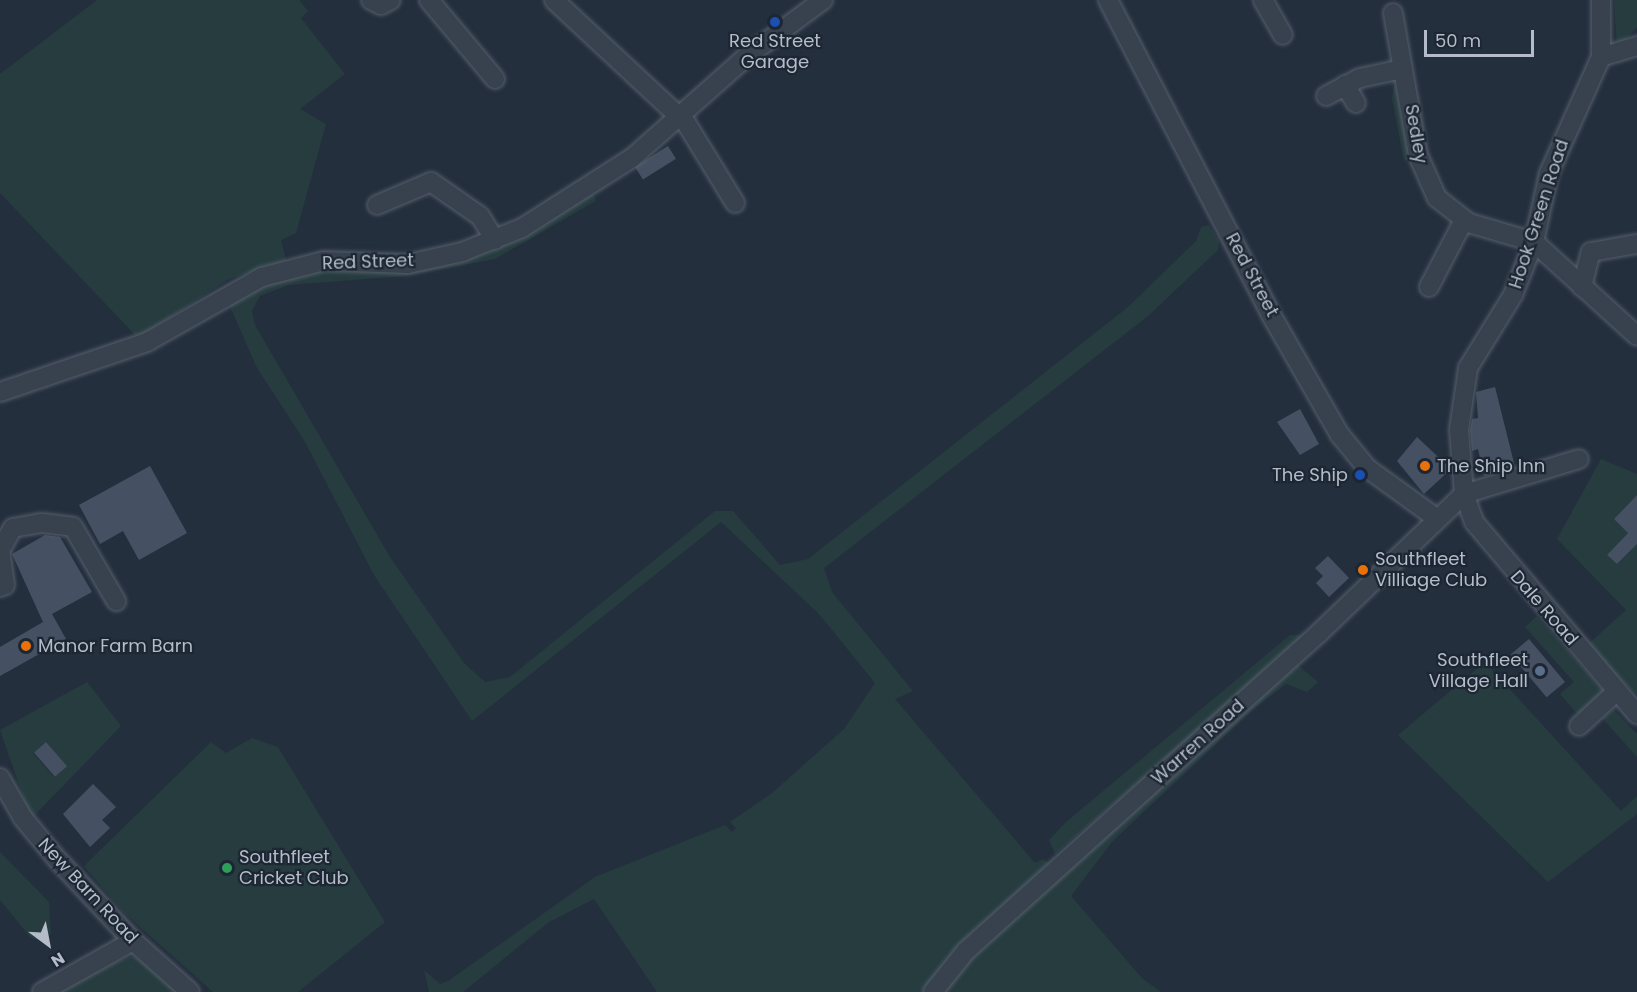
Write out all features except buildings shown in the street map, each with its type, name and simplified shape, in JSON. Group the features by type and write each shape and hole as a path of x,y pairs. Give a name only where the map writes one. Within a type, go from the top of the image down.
{"street":[{"path":"371,0 381,5 391,0"},
{"path":"429,0 495,79"},
{"path":"554,0 686,123 735,203"},
{"name":"Red Street","path":"0,392 147,342 262,277 324,261 408,264 495,240 610,174 823,0"},
{"name":"Red Street","path":"1108,0 1270,313 1340,435 1367,468 1436,518"},
{"path":"1263,0 1283,34"},
{"name":"Hook Green Road","path":"1464,494 1458,415 1468,368 1513,295 1534,242 1550,173 1601,57 1601,0"},
{"name":"Sedley","path":"1393,13 1397,47 1423,174 1439,201 1464,220 1534,242"},
{"path":"1601,57 1637,46"},
{"path":"1326,96 1345,85 1402,69"},
{"path":"1345,85 1356,103"},
{"path":"377,205 430,182 480,216 495,240"},
{"path":"1429,286 1464,220"},
{"path":"1534,242 1637,336"},
{"path":"1582,287 1591,252 1637,244"},
{"path":"1464,494 1579,459"},
{"name":"Warren Road","path":"933,992 966,951 1319,633 1436,518 1464,494"},
{"name":"Dale Road","path":"1464,494 1470,515 1498,554 1637,714"},
{"path":"0,587 5,585 0,551 13,528 42,523 73,527 116,601"},
{"path":"1579,726 1616,692"},
{"name":"New Barn Road","path":"0,778 28,826 133,941 190,992"},
{"path":"42,992 133,941"}],"green space":[{"path":"97,0 299,0 308,11 301,18 345,74 300,109 326,124 296,233 281,240 286,260 229,279 138,338 0,193 0,74"},
{"path":"1614,0 1637,0 1637,28 1617,47"},
{"path":"1395,83 1410,159 1404,161 1392,99"},
{"path":"592,190 596,201 495,259 405,276 288,285 260,296 252,311 255,325 390,557 464,663 485,682 510,677 715,511 733,511 780,565 808,559 1128,307 1196,241 1201,227 1209,225 1219,241 1218,250 1148,316 824,568 832,592 913,691 895,699 1035,863 1043,859 1053,866 929,992 657,992 594,899 549,922 463,992 429,992 424,970 440,984 448,981 595,877 725,825 732,832 736,828 730,822 772,793 844,729 875,683 819,614 721,522 472,721 374,575 304,440 257,368 228,302 277,272 433,262"},
{"path":"1601,459 1637,474 1637,495 1614,519 1628,533 1607,555 1617,564 1637,544 1637,695 1585,647 1626,610 1557,539"},
{"path":"1537,616 1607,695 1581,718 1560,694 1574,682 1525,627"},
{"path":"1290,635 1311,635 1055,854 1049,840 1066,822"},
{"path":"1294,662 1318,682 1307,692 1286,684 1251,711 1112,842 1071,896 1142,978 1161,992 937,992 950,973"},
{"path":"1485,662 1621,811 1637,796 1637,814 1548,882 1398,735"},
{"path":"87,682 121,726 31,819 0,730","holes":["46,742 66,766 54,777 33,753"]},
{"path":"1613,709 1637,734 1637,757 1602,718"},
{"name":"Southfleet Cricket Club","path":"252,738 278,747 385,922 298,992 213,992 121,910 84,866 211,742 226,753"},
{"path":"0,852 49,902 51,933 43,941 31,938 0,900"},
{"path":"135,956 178,992 51,992 121,960"}],"place":[{"name":"Red Street Garage","path":"775,22"},
{"name":"The Ship Inn","path":"1425,466"},
{"name":"The Ship","path":"1360,475"},
{"name":"Southfleet Villiage Club","path":"1363,570"},
{"name":"Manor Farm Barn","path":"26,646"},
{"name":"Southfleet Village Hall","path":"1540,671"},
{"name":"Southfleet Cricket Club","path":"227,868"}]}
